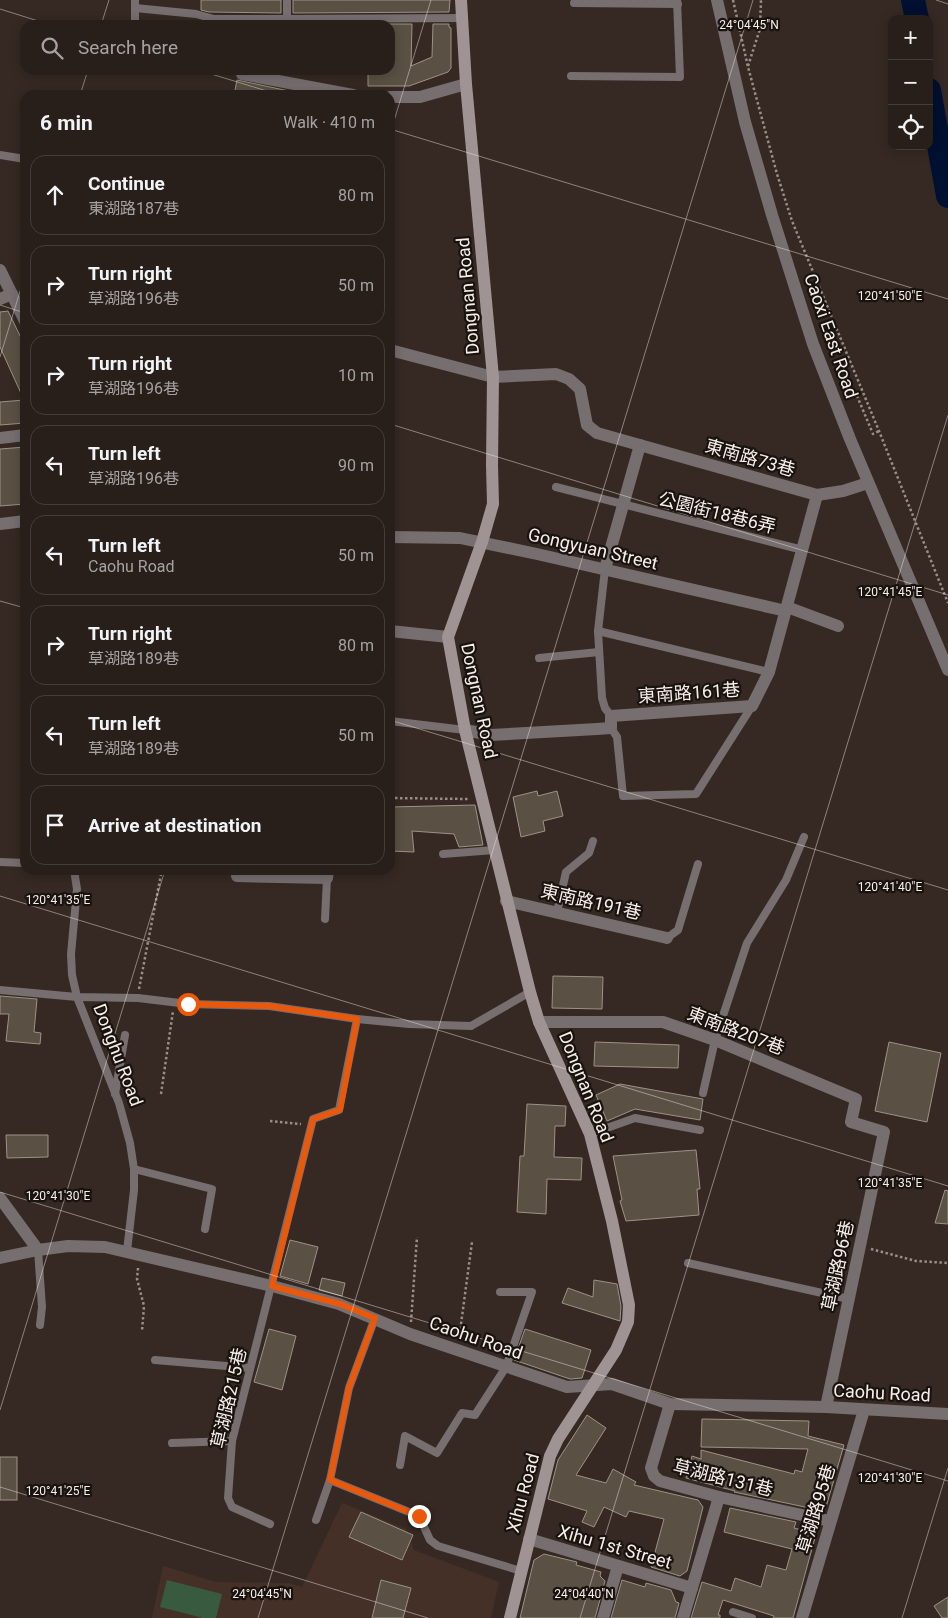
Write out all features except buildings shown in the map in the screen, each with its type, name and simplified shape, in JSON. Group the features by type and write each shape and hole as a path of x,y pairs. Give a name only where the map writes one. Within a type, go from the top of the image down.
{"street":[{"name":"Dongnan Road","path":"461,0 466,84 493,377 493,504 482,542 448,637 465,730 530,992 539,1022 590,1134 612,1221 629,1305 628,1322 624,1334 594,1386"},
{"name":"Caoxi East Road","path":"717,0 737,89 772,215 812,344 868,483 948,670"},
{"path":"247,75 327,90"},
{"path":"395,97 420,97 466,84"},
{"path":"0,270 20,311"},
{"path":"0,299 12,294"},
{"name":"東南路73巷","path":"395,351 493,377 556,374 569,379 580,389 587,424 597,433 817,495"},
{"path":"0,438 20,436"},
{"path":"605,569 640,445"},
{"path":"752,706 769,672 817,495 843,491 868,483"},
{"path":"0,524 20,522"},
{"name":"Gongyuan Street","path":"395,537 460,538 482,542 787,609 838,626"},
{"path":"395,632 448,637"},
{"name":"東南路161巷","path":"465,730 491,735 752,706"},
{"name":"東南路191巷","path":"506,901 667,938"},
{"name":"東南路207巷","path":"539,1022 663,1022 715,1040 856,1099 851,1122 884,1132"},
{"name":"草湖路96巷","path":"826,1407 884,1132"},
{"path":"0,1198 38,1250"},
{"name":"Caohu Road","path":"0,1258 38,1250 77,1246 105,1246 340,1304 410,1334 567,1387 612,1384 670,1404 826,1407 948,1414"},
{"name":"Xihu Road","path":"510,1618 550,1456 558,1439 594,1386"},
{"name":"草湖路131巷","path":"670,1404 651,1468 654,1476 660,1481 719,1497 830,1522"},
{"name":"草湖路95巷","path":"802,1618 864,1410"},
{"path":"683,1618 719,1497"},
{"name":"Xihu 1st Street","path":"528,1539 692,1588"},
{"path":"603,1618 618,1566"}],"lane":[{"path":"287,0 287,19"},
{"path":"571,76 680,77 678,2 574,2"},
{"path":"135,20 135,4 196,14 214,19 461,18"},
{"path":"0,155 20,158"},
{"name":"公園街18巷6弄","path":"556,487 803,550"},
{"path":"605,569 598,631 602,698 611,722"},
{"path":"598,631 769,672"},
{"path":"540,658 599,652"},
{"name":"東南路161巷","path":"611,722 617,737 623,796 696,794 752,706"},
{"path":"395,722 465,730"},
{"path":"703,1094 715,1040 747,943 786,880 804,837"},
{"path":"557,912 566,872 589,854 593,841"},
{"path":"443,854 494,850"},
{"path":"0,862 20,863"},
{"path":"667,938 678,930 698,864"},
{"name":"Donghu Road","path":"75,875 77,889 71,954 72,974 77,997 115,1094 130,1143 134,1170 133,1253"},
{"path":"325,919 328,875"},
{"path":"0,990 77,997 138,998 174,1002 269,1006 357,1019 409,1024 471,1026 530,992"},
{"path":"311,1125 313,1119 340,1110 357,1019"},
{"path":"115,1094 125,1035"},
{"path":"590,1134 635,1118 700,1130"},
{"name":"草湖路215巷","path":"270,1524 232,1507 228,1498 232,1441 311,1125"},
{"path":"134,1170 212,1190 204,1228"},
{"path":"38,1250 42,1307 40,1325"},
{"path":"688,1263 849,1299"},
{"path":"400,1464 405,1436 437,1453 462,1413 475,1415 506,1367 532,1292 500,1292"},
{"path":"316,1520 330,1480 349,1388 375,1318"},
{"path":"155,1360 250,1368"},
{"path":"172,1443 232,1441"},
{"path":"330,1480 419,1516 430,1540 438,1546 521,1571"},
{"path":"733,1612 752,1618"}],"path":[{"path":"733,0 748,67 777,174 792,221 948,603"},
{"path":"748,67 760,29 761,0"},
{"path":"842,396 855,391 873,434 879,431"},
{"path":"395,798 483,800"},
{"path":"138,998 161,875"},
{"path":"161,1094 174,1002"},
{"path":"270,1121 311,1125"},
{"path":"410,1334 418,1237"},
{"path":"457,1350 472,1242"},
{"path":"860,1246 916,1261 948,1263"},
{"path":"133,1253 144,1306 142,1330"}],"shaded area":[{"path":"342,1503 406,1529 414,1550 499,1582 491,1618 152,1618 163,1566 216,1582 289,1583 302,1587"}],"green space":[{"path":"167,1580 222,1594 216,1618 203,1618 160,1607"}],"waterway":[{"path":"913,0 916,15"},
{"path":"932,105 948,196"}],"route":[{"path":"188,1004 269,1006 357,1019 340,1110 313,1119 272,1286 340,1304 375,1318 349,1388 330,1480 419,1516"}]}
